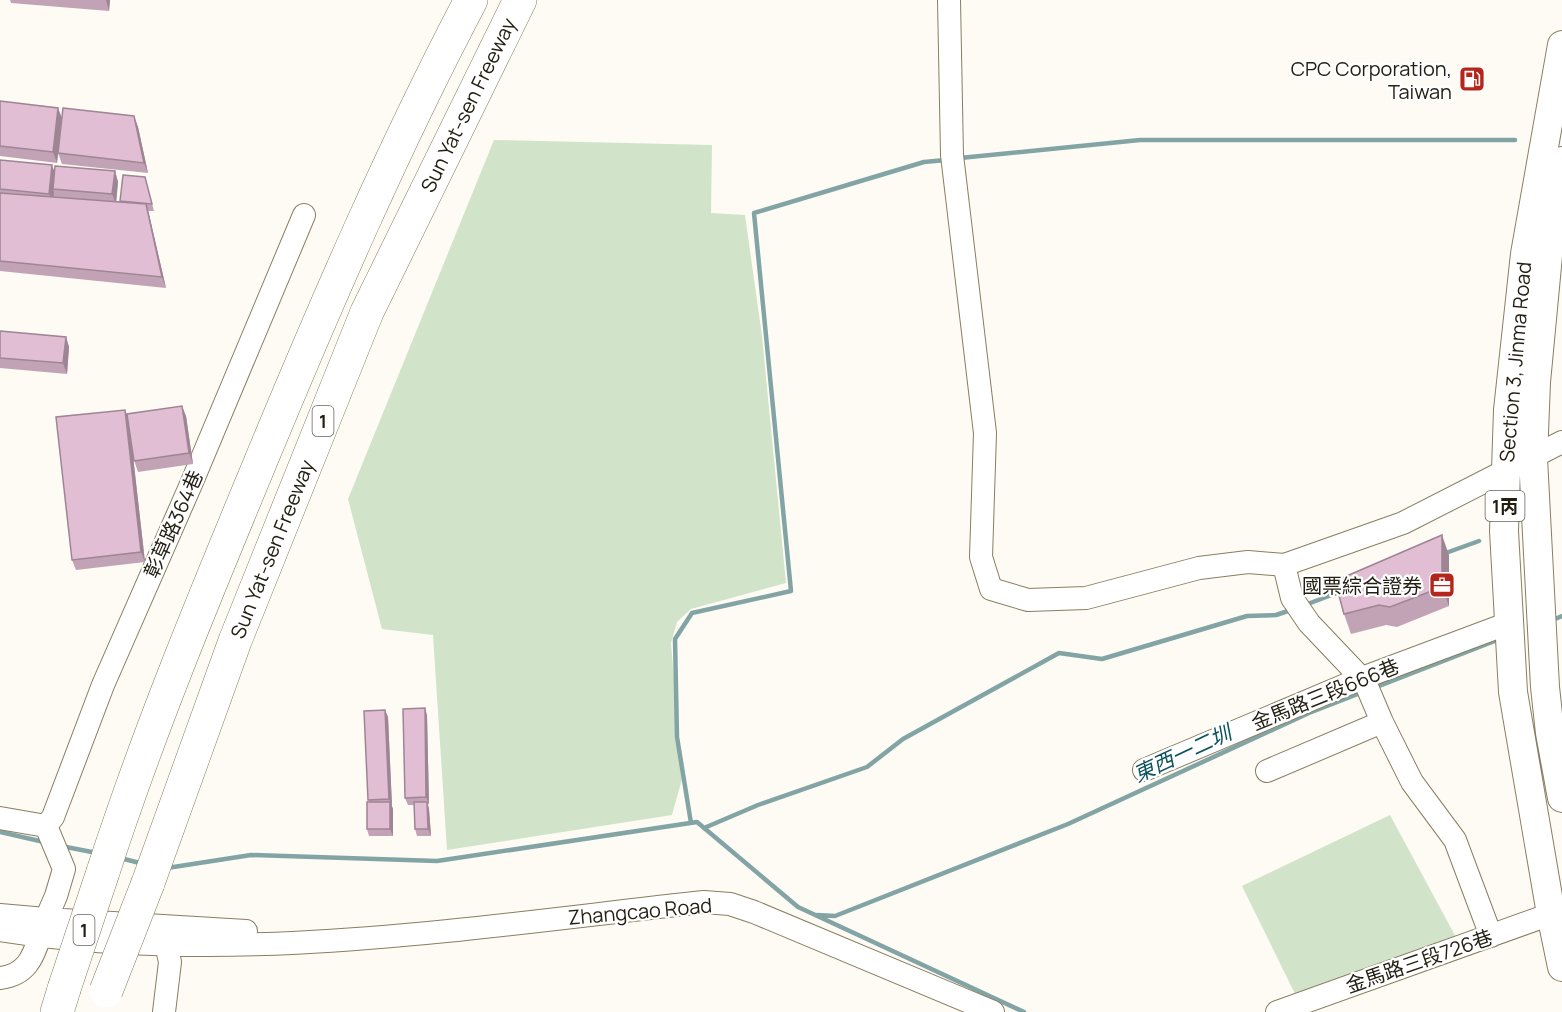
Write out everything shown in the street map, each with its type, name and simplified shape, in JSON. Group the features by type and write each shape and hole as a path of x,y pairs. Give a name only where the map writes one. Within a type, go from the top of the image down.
{"highway":[{"name":"1","path":"61,1001 107,861 186,641 322,315 429,80 471,0"},
{"name":"Sun Yat-sen Freeway","path":"102,1001 152,872 235,641 367,312 519,0"}],"main road":[{"name":"Section 3, Jinma Road","path":"1562,45 1559,76 1525,254 1508,410 1504,531 1513,692 1556,913 1562,966"},
{"name":"Section 3, Jinma Road","path":"1562,161 1551,225 1536,382 1533,458 1542,624 1554,685 1550,732 1562,798"}],"street":[{"path":"949,0 952,161 986,433 981,557 991,589 1028,600 1086,598 1199,568 1248,562 1284,565 1403,523 1562,442"},
{"name":"彰草路364巷","path":"47,830 103,685 192,482 304,215"},
{"path":"1284,565 1298,607 1366,686 1412,782 1455,840 1491,936"},
{"name":"金馬路三段666巷","path":"1144,770 1366,686 1509,623"},
{"path":"1513,692 1554,685"},
{"path":"1267,771 1382,722"},
{"path":"0,818 47,830 64,869 33,959 19,971 0,978"},
{"name":"Zhangcao Road","path":"0,915 43,928 166,944 268,945 358,939 704,902 730,904 993,1012"},
{"name":"金馬路三段726巷","path":"1277,1012 1556,913"},
{"name":"Zhangcao Road","path":"0,930 43,928 267,933 303,942"},
{"path":"164,1012 170,962 166,944"}],"green space":[{"path":"494,140 712,145 711,213 745,215 762,336 786,583 691,609 677,622 671,643 682,779 672,815 447,850 433,635 382,629 348,499"},
{"path":"1390,815 1458,941 1297,998 1242,886"}],"building":[{"path":"0,101 58,108 53,152 0,146"},
{"path":"63,108 134,116 144,163 58,153"},
{"path":"0,160 52,165 49,194 0,189"},
{"path":"55,166 115,171 112,194 53,189"},
{"path":"123,175 145,177 152,204 120,201"},
{"path":"0,193 146,204 162,277 0,261"},
{"path":"0,331 66,337 63,363 0,358"},
{"path":"182,406 189,453 134,461 127,414"},
{"path":"125,410 141,552 72,560 56,417"},
{"path":"1442,535 1442,587 1390,607 1379,605 1344,614 1335,581"},
{"path":"425,708 426,797 405,798 403,709"},
{"path":"385,710 389,799 368,800 364,711"},
{"path":"367,802 390,802 390,829 367,829"},
{"path":"414,802 427,802 428,829 415,829"}],"waterway":[{"path":"960,158 1140,140 1515,140"},
{"path":"691,823 677,737 675,639 692,613 791,591 754,213 924,162 946,160"},
{"path":"1443,554 1479,541"},
{"path":"1305,605 1342,591"},
{"path":"704,828 758,805 867,767 903,739 1059,653 1102,659 1247,616 1276,615 1291,610"},
{"name":"東西一二圳","path":"1550,621 1562,616"},
{"name":"東西一二圳","path":"1374,688 1500,639"},
{"name":"東西一二圳","path":"817,915 835,916 1068,824 1309,713 1363,692"},
{"path":"167,868 251,855 437,861 697,822 798,907 1024,1012"},
{"path":"0,832 44,842"},
{"path":"61,846 97,853"},
{"path":"120,858 144,864"}],"place":[{"name":"CPC Corporation, Taiwan","path":"1472,79"},
{"name":"國票綜合證券","path":"1442,585"}]}
